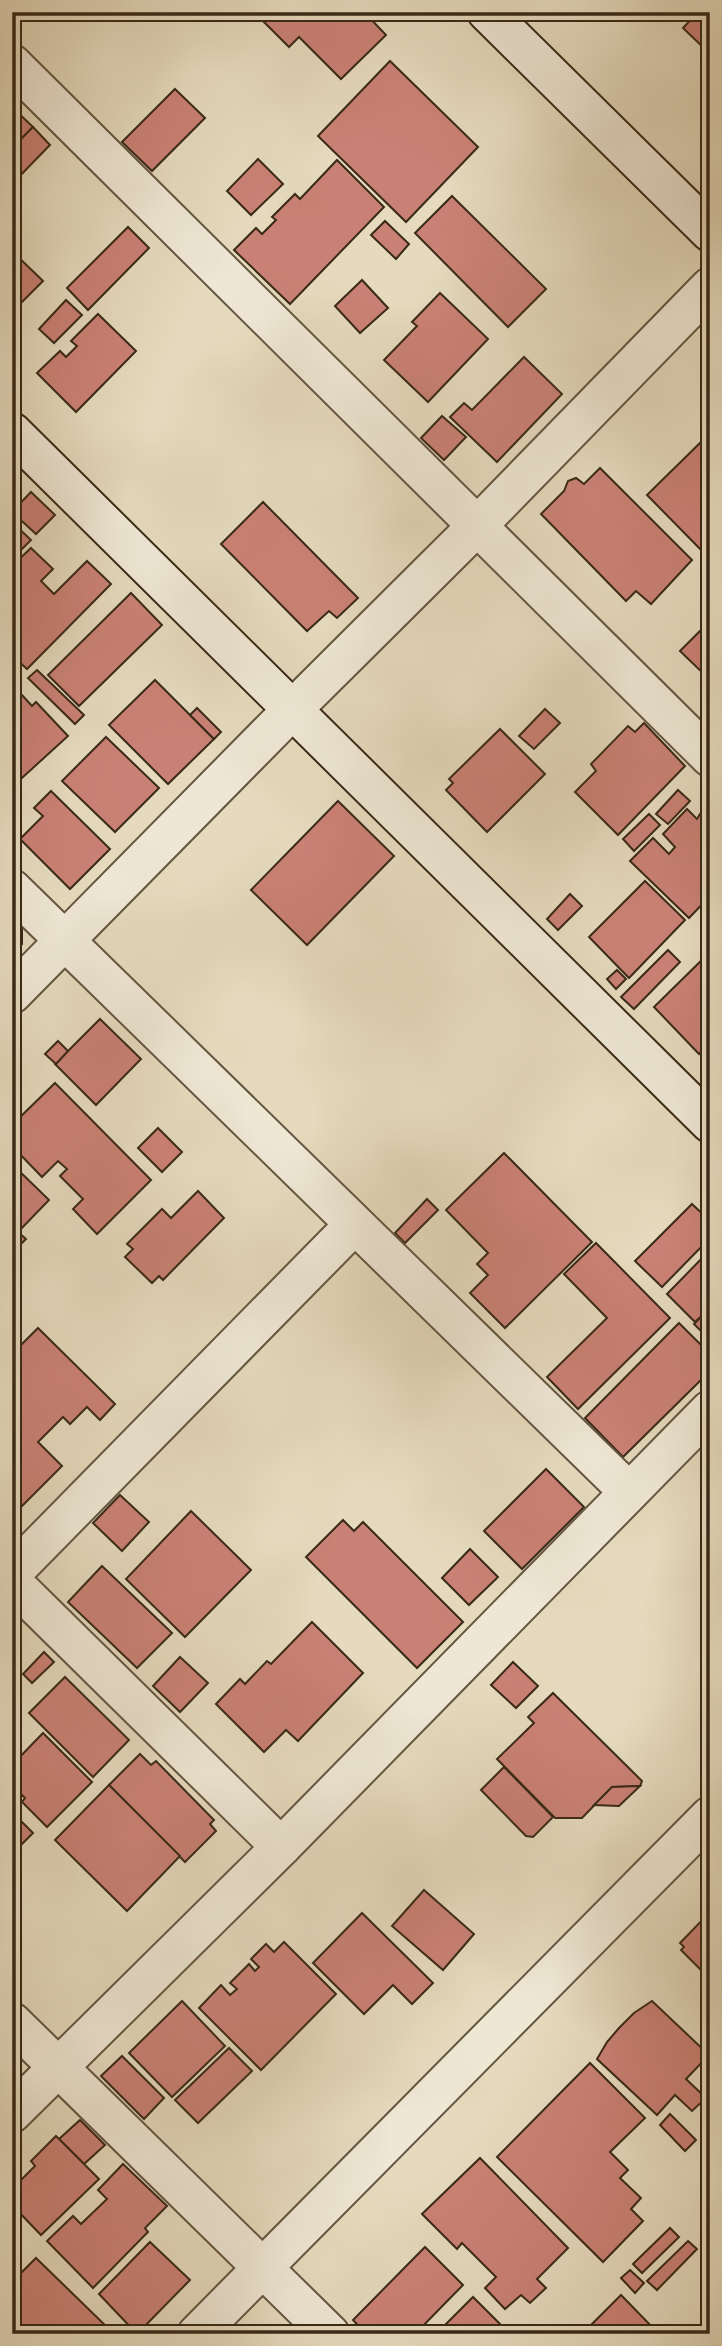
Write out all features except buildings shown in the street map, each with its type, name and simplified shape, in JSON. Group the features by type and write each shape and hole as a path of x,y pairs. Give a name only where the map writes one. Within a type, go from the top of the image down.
{"street":[{"path":"486,12 710,232"},
{"path":"12,64 710,757"},
{"path":"12,994 710,288"},
{"path":"12,432 710,1123"},
{"path":"12,889 629,1492"},
{"path":"12,1573 354,1225"},
{"path":"12,2113 281,1847 710,1409"},
{"path":"12,1582 281,1847"},
{"path":"197,2334 710,1816"},
{"path":"12,2022 330,2334"}]}
